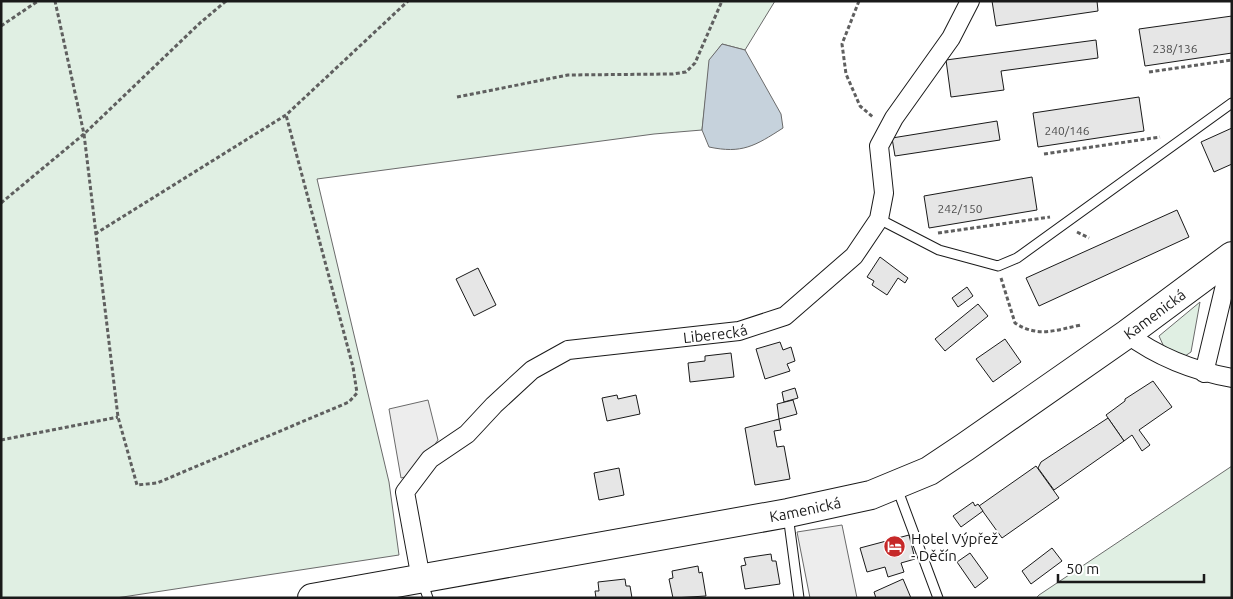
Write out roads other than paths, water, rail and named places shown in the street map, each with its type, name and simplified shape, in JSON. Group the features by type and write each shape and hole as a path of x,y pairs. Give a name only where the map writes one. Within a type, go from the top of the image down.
{"main road":[{"name":"Kamenická","path":"312,598 424,588 872,495 929,471 958,452 1127,334 1232,256"}],"street":[{"name":"Liberecká","path":"424,588 405,492 430,459 467,434 494,405 532,370 568,350 740,331 786,316 854,256 879,219 884,193 879,146 887,130 951,38 970,1"},
{"path":"1204,373 1232,256"},
{"path":"1127,334 1149,351 1204,373 1232,378"}],"lane":[{"path":"879,219 939,250 998,266 1017,258 1232,103"},
{"path":"896,485 938,598"},
{"path":"788,513 799,598"}],"place":[{"name":"Hotel Výpřež - Děčín","path":"895,547"}]}
